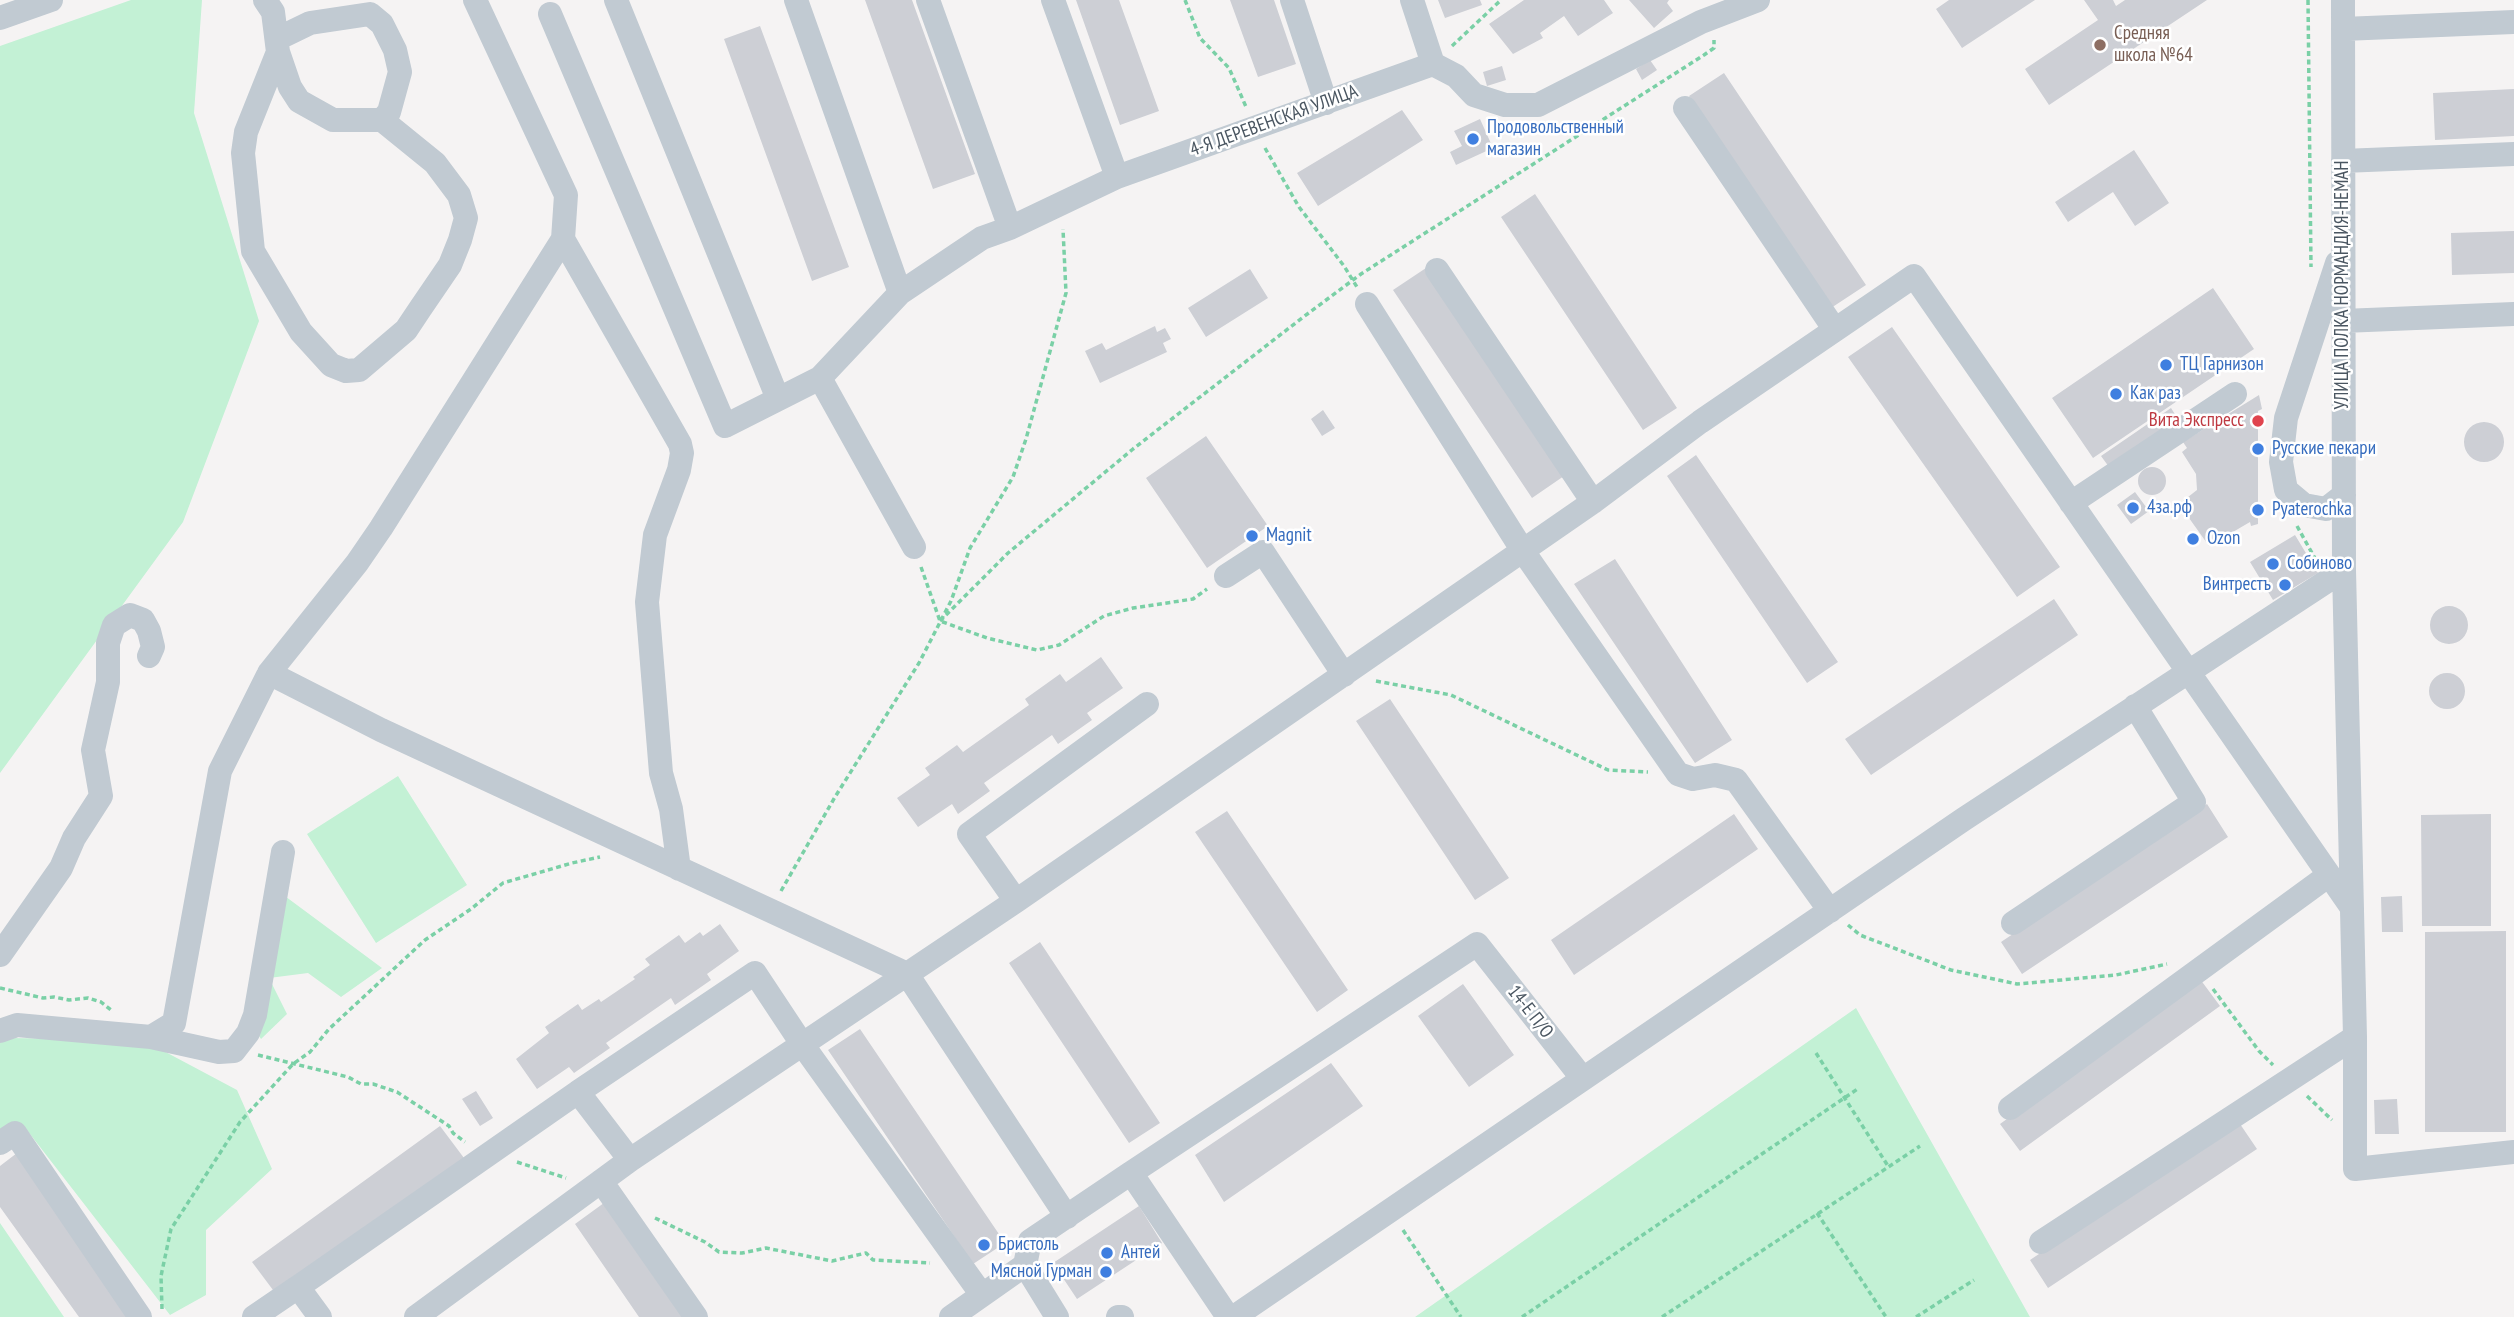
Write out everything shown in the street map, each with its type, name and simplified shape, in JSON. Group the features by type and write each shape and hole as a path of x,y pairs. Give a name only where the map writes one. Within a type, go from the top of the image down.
{"street":[{"path":"0,18 51,0"},
{"path":"265,0 273,12 277,46 290,87 299,101 333,120 382,120 435,163 460,195 466,218 450,265 406,330 359,370 346,372 331,366 301,332 253,251 243,153 246,132 277,46 310,23 370,14 382,24 396,50 400,72 389,112 382,120"},
{"path":"151,1037 174,1023 220,771 270,673 357,563 381,528 563,239 566,195 475,0"},
{"path":"616,0 778,399"},
{"path":"796,0 900,293"},
{"path":"928,0 1010,229"},
{"path":"1053,0 1117,177"},
{"path":"1292,0 1326,103"},
{"path":"1412,0 1433,64 1456,76 1474,95 1505,105 1538,105 1713,18 1758,0"},
{"name":"УЛИЦА ПОЛКА НОРМАНДИЯ-НЕМАН","path":"2343,0 2344,495 2332,569 2352,908 2355,1170 2514,1152"},
{"path":"550,14 725,426 820,379 914,547"},
{"path":"2343,29 2514,22"},
{"name":"4-Я ДЕРЕВЕНСКАЯ УЛИЦА","path":"820,379 900,293 982,238 1010,229 1117,177 1433,64"},
{"path":"1685,107 1835,330"},
{"path":"2343,161 2514,155"},
{"path":"563,239 680,444 682,453 679,470 655,534 647,602 661,773 671,809 680,869"},
{"path":"2343,243 2286,418 2281,462 2287,490 2304,505 2326,509 2344,495"},
{"path":"1437,270 1593,502"},
{"path":"416,1317 630,1160 1016,901 1593,502 1700,422 1914,276 2352,908"},
{"path":"1367,303 1523,551 1678,774 1693,779 1715,775 1736,780 1830,911"},
{"path":"2343,321 2514,314"},
{"path":"2071,503 2235,394"},
{"path":"1226,576 1263,552 1344,674"},
{"path":"1234,1317 2188,671 2332,569"},
{"path":"0,955 61,868 74,838 101,796 93,750 107,682 108,643 114,625 131,615 143,620 153,647 149,656"},
{"path":"270,673 381,730 907,974 1067,1217"},
{"path":"1016,901 969,834 1147,704"},
{"path":"2013,923 2194,802 2135,706"},
{"path":"0,1031 17,1025 151,1037 219,1052 234,1051 248,1033 255,1015 284,852"},
{"path":"2010,1108 2329,875"},
{"name":"14-Е П/О","path":"1131,1173 1477,944 1583,1079"},
{"path":"254,1317 755,973 802,1044 982,1295"},
{"path":"2041,1242 2355,1037"},
{"path":"578,1092 630,1160"},
{"path":"0,1143 15,1133 140,1317"},
{"path":"951,1317 1025,1265 1030,1241 1131,1173 1228,1317"},
{"path":"601,1181 696,1317"},
{"path":"1025,1265 1057,1317"},
{"path":"298,1287 320,1317"}],"path":[{"path":"1185,0 1200,38 1229,68 1256,128 1298,207 1367,303"},
{"path":"1433,64 1501,0"},
{"path":"2308,0 2311,272"},
{"path":"940,621 1008,553 1102,475 1249,358 1353,280 1714,48 1713,18"},
{"path":"770,911 835,797 919,663 951,601 970,548 1013,477 1066,293 1063,229 1066,201"},
{"path":"2294,521 2332,569"},
{"path":"914,547 940,621"},
{"path":"940,621 987,638 1037,650 1059,645 1104,616 1133,608 1193,599 1226,576"},
{"path":"1344,674 1451,695 1608,770 1678,774"},
{"path":"162,1317 162,1276 171,1229 240,1122 293,1064 310,1052 329,1030 425,940 471,909 503,883 636,848"},
{"path":"1830,911 1860,934 1873,940 1951,970 2017,984 2116,975 2178,962"},
{"path":"2206,979 2259,1051 2355,1142"},
{"path":"0,989 43,998 88,998 100,1002 120,1016"},
{"path":"234,1051 262,1055 397,1092 449,1126 453,1133 471,1147 586,1184 601,1181"},
{"path":"1816,1053 1888,1166"},
{"path":"1522,1317 1859,1088"},
{"path":"1662,1317 1920,1146"},
{"path":"1390,1210 1461,1317"},
{"path":"1817,1213 1886,1317"},
{"path":"653,1217 705,1242 719,1252 742,1253 766,1248 832,1261 866,1253 873,1260 939,1263"},
{"path":"1916,1317 1974,1280"}],"green space":[{"path":"131,0 202,0 194,113 259,321 183,522 0,773 0,46"},
{"path":"398,776 467,885 376,943 307,834"},
{"path":"274,888 382,968 341,997 308,973 269,978 287,1014 261,1039 247,1017"},
{"path":"1856,1008 2030,1317 1415,1317"},
{"path":"9,1038 143,1040 237,1090 272,1169 206,1230 206,1295 170,1315 23,1125 0,1139 0,1043"},
{"path":"0,1223 64,1317 0,1317"}],"building":[{"path":"865,0 912,0 975,174 933,189"},
{"path":"1076,0 1119,0 1159,111 1120,125"},
{"path":"1230,0 1274,0 1296,64 1258,77"},
{"path":"1438,0 1480,0 1482,5 1445,18"},
{"path":"1524,0 1604,0 1613,13 1578,36 1564,16 1540,33 1543,38 1513,54 1489,24"},
{"path":"1629,0 1669,0 1667,3 1673,11 1654,28"},
{"path":"1949,0 2035,0 1962,48 1936,9"},
{"name":"Средняя школа №64","path":"2084,0 2113,0 2116,6 2125,0 2207,0 2049,105 2025,69 2098,20"},
{"path":"760,26 849,267 812,281 724,39"},
{"path":"1650,60 1657,70 1642,80 1636,69"},
{"path":"1502,66 1506,80 1487,86 1483,72"},
{"path":"1724,73 1866,285 1831,308 1689,96"},
{"path":"2514,89 2514,136 2435,140 2433,93"},
{"path":"1402,110 1423,140 1318,206 1297,173"},
{"name":"Продовольственный магазин","path":"1480,119 1493,148 1456,165 1450,152 1462,146 1454,131"},
{"path":"2134,150 2169,203 2135,226 2113,192 2068,222 2055,202"},
{"path":"1535,194 1677,408 1643,430 1501,217"},
{"path":"2514,231 2514,273 2452,275 2451,233"},
{"path":"1426,268 1564,476 1532,498 1393,290"},
{"path":"1250,269 1268,298 1206,337 1188,308"},
{"name":"ТЦ Гарнизон","path":"2213,288 2254,349 2093,458 2052,398"},
{"path":"1155,326 1157,332 1165,328 1171,339 1163,343 1167,352 1100,383 1085,351 1102,343 1106,350"},
{"path":"1892,327 2060,567 2017,597 1848,357"},
{"path":"2259,395 2262,409 2258,411 2258,524 2251,526 2250,522 2209,546 2179,504 2197,490 2196,474 2182,452 2187,448 2183,442"},
{"path":"2171,408 2178,419 2109,467 2101,456"},
{"path":"1323,410 1335,428 1322,436 1311,419"},
{"path":"2484,422 2492,423 2498,428 2503,434 2503,450 2498,456 2492,461 2484,462 2476,461 2470,456 2465,450 2464,442 2465,434 2470,428 2476,423"},
{"path":"1206,436 1268,526 1207,568 1146,478"},
{"path":"1696,455 1838,662 1807,683 1667,476"},
{"path":"2152,467 2162,471 2166,481 2162,491 2152,495 2142,491 2138,481 2142,471"},
{"name":"4за.рф","path":"2135,492 2149,511 2131,524 2117,505"},
{"path":"2295,535 2318,573 2273,600 2250,562"},
{"path":"1615,559 1732,740 1695,763 1574,584"},
{"path":"2054,599 2078,635 1871,775 1845,739"},
{"path":"2449,606 2462,612 2468,625 2462,638 2449,644 2436,638 2430,625 2436,612"},
{"path":"1101,657 1123,688 1087,713 1092,720 1058,744 1052,735 984,783 990,791 958,814 952,804 918,827 897,798 930,775 925,768 957,745 963,752 1029,705 1025,699 1060,674 1066,682"},
{"path":"2447,673 2460,678 2465,691 2460,704 2447,709 2434,704 2429,691 2434,678"},
{"path":"1390,699 1509,878 1475,900 1356,721"},
{"path":"2207,804 2228,837 2022,974 2001,942"},
{"path":"1227,811 1348,990 1317,1012 1195,832"},
{"path":"1734,814 1758,849 1574,975 1551,940"},
{"path":"2491,814 2491,926 2422,926 2421,815"},
{"path":"2402,896 2403,932 2382,932 2381,897"},
{"path":"720,924 739,951 707,974 711,980 675,1005 671,998 606,1043 610,1048 574,1073 569,1067 537,1089 516,1059 549,1033 545,1027 578,1004 582,1010 599,999 601,1002 635,979 633,977 650,965 645,959 679,935 685,943 700,932 703,936"},
{"path":"2506,931 2506,1132 2425,1132 2425,932"},
{"path":"1040,942 1160,1123 1129,1143 1009,963"},
{"path":"2200,979 2220,1006 2020,1151 2000,1124"},
{"path":"1463,984 1514,1055 1469,1087 1418,1016"},
{"path":"860,1029 1005,1243 973,1264 828,1050"},
{"path":"1331,1063 1363,1106 1224,1202 1195,1155"},
{"path":"476,1091 493,1118 480,1126 462,1099"},
{"path":"2397,1099 2399,1134 2375,1134 2374,1100"},
{"path":"2238,1121 2257,1149 2048,1288 2030,1260"},
{"path":"440,1126 464,1158 276,1294 252,1262"},
{"path":"17,1153 136,1317 79,1317 0,1207 0,1166"},
{"path":"608,1200 687,1317 639,1317 575,1224"},
{"name":"Антей","path":"1139,1206 1162,1243 1077,1299 1053,1263"}],"place":[{"name":"Средняя школа №64","path":"2100,45"},
{"name":"Продовольственный магазин","path":"1473,139"},
{"name":"ТЦ Гарнизон","path":"2166,365"},
{"name":"Как раз","path":"2116,394"},
{"name":"Вита Экспресс","path":"2258,421"},
{"name":"Русские пекари","path":"2258,449"},
{"name":"4за.рф","path":"2133,508"},
{"name":"Pyaterochka","path":"2258,510"},
{"name":"Magnit","path":"1252,536"},
{"name":"Ozon","path":"2193,539"},
{"name":"Собиново","path":"2273,564"},
{"name":"Винтрестъ","path":"2285,585"},
{"name":"Бристоль","path":"984,1245"},
{"name":"Антей","path":"1107,1253"},
{"name":"Мясной Гурман","path":"1106,1272"}]}
